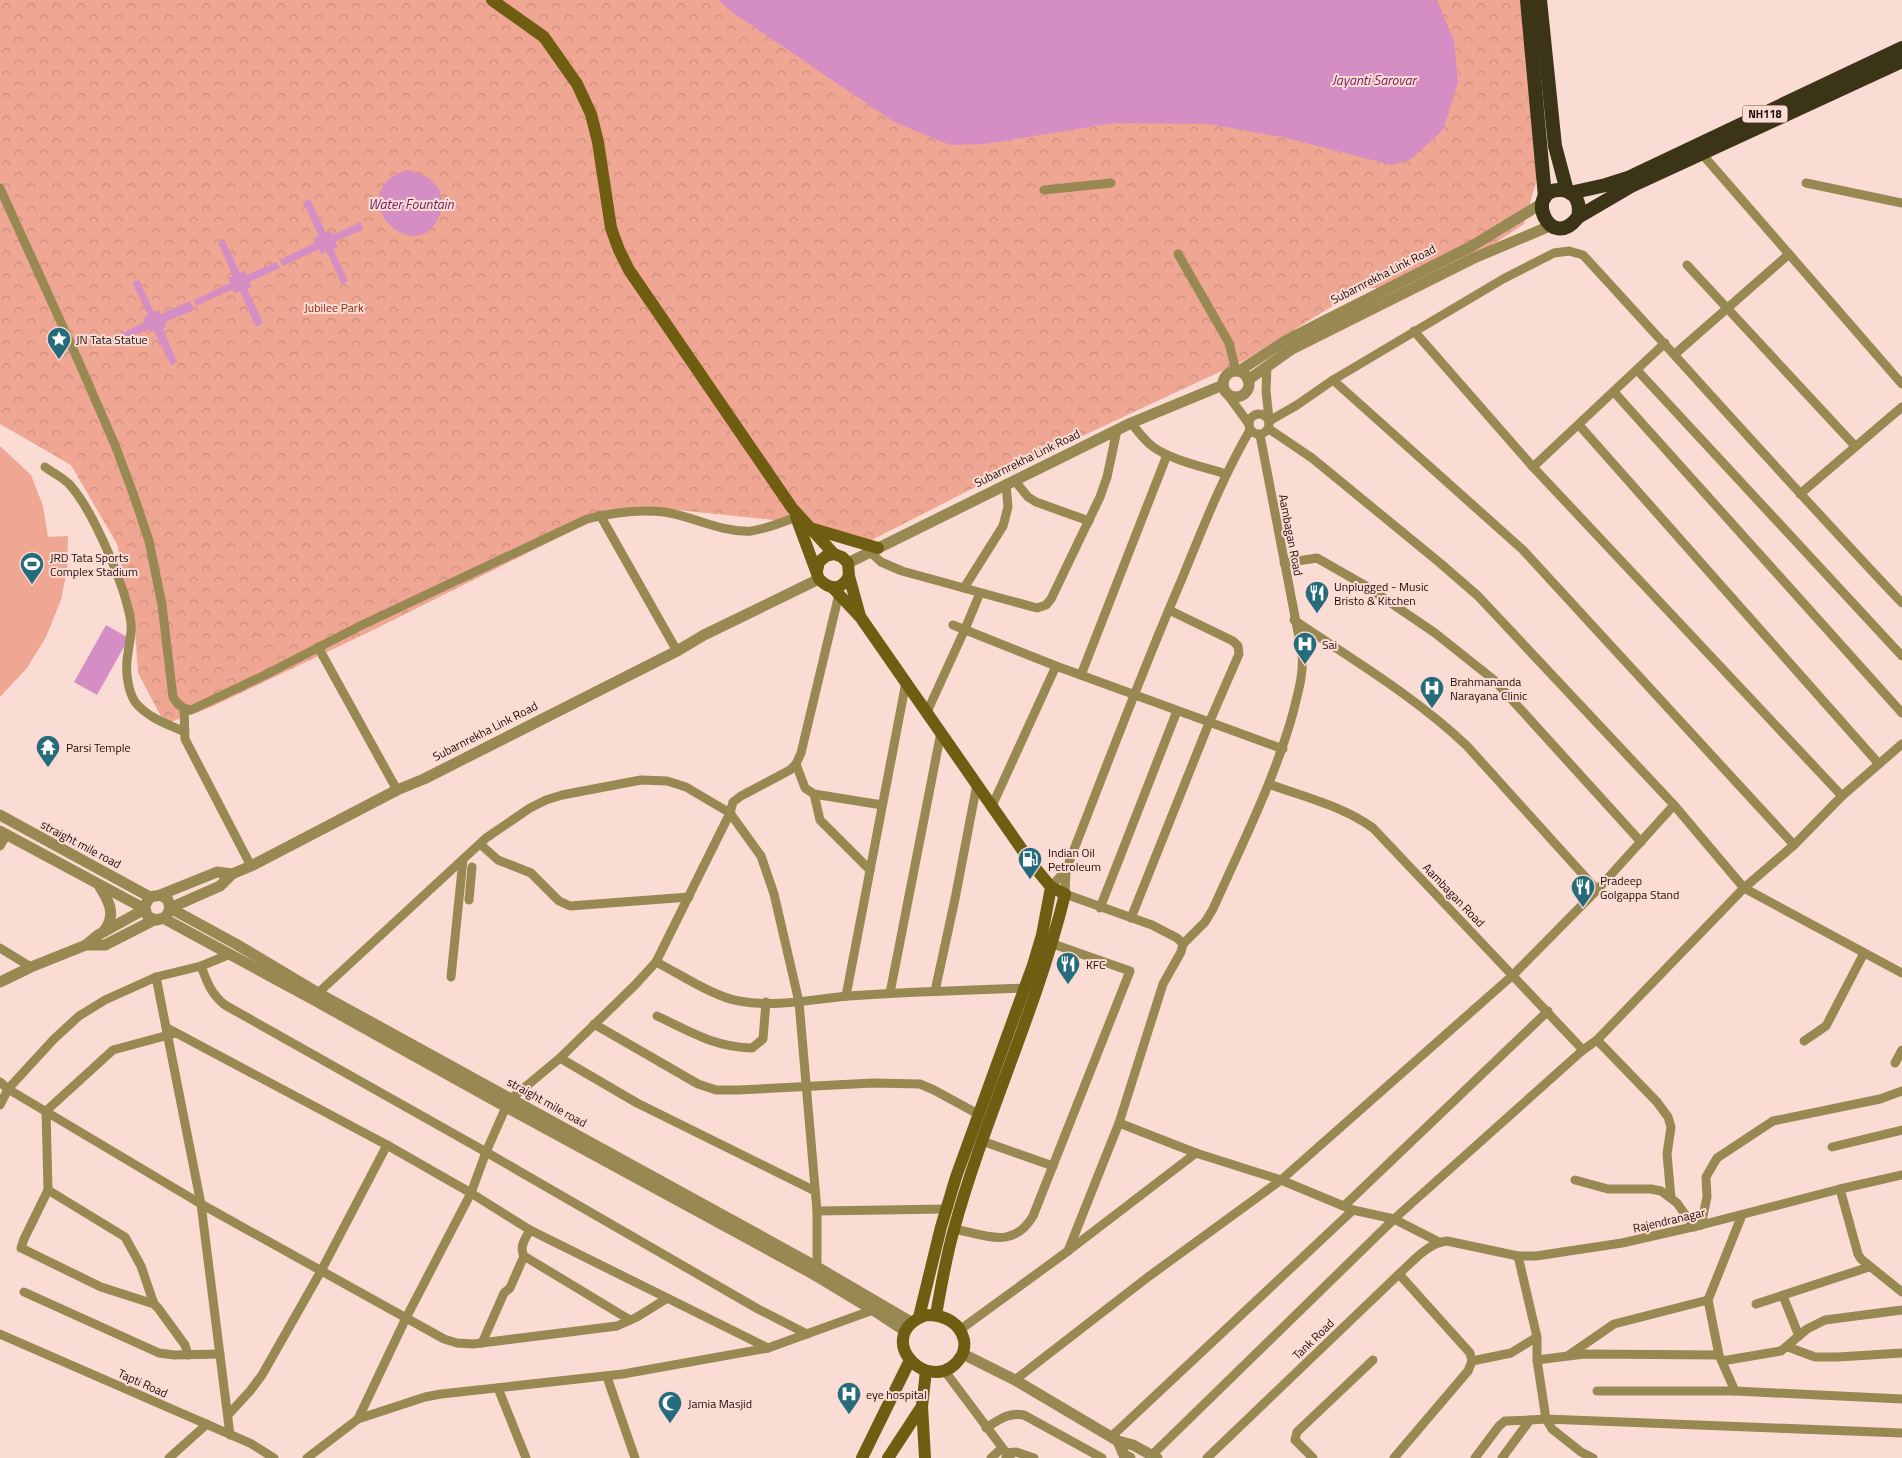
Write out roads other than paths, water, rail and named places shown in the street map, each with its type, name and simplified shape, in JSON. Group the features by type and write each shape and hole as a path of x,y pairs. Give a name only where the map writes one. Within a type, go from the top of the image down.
{"highway":[{"path":"1527,0 1543,201 1541,212 1544,220 1550,226"},
{"path":"1540,0 1556,146 1569,192 1578,202 1580,210 1578,218"},
{"name":"NH118","path":"1543,201 1551,192 1559,190 1569,192 1606,186 1628,178 1902,48"},
{"name":"NH118","path":"1550,226 1566,228 1578,218 1631,186 1902,61"}],"main road":[{"path":"492,0 544,37 577,84 591,114 598,142 611,228 629,270 794,513 834,554 842,557 849,570 861,618"},
{"path":"794,513 818,575 825,585 836,591 861,618 1032,864 1051,887 1065,894 1053,944 982,1141 954,1229 936,1315"},
{"path":"810,528 874,550"},
{"path":"818,575 819,562 826,556 834,554"},
{"path":"836,591 846,582 849,570"},
{"path":"912,1323 926,1314 951,1319 961,1329 964,1343 963,1354 953,1365 944,1370 926,1371 916,1367 902,1344 912,1323 946,1209 978,1114 1033,965 1042,935 1051,887"},
{"path":"862,1458 910,1360"},
{"path":"924,1458 922,1406 926,1371"},
{"path":"888,1458 922,1406"}],"street":[{"path":"1702,154 1902,384"},
{"path":"1044,190 1111,183"},
{"path":"1806,183 1902,203"},
{"path":"0,188 115,445 134,496 149,541 162,605 173,697 184,709 191,710 575,523 600,515 618,512 663,512 733,530 750,531 770,527 794,513"},
{"name":"Subarnrekha Link Road","path":"1543,201 1472,246 1291,337 1238,371 1228,374 1224,379 1224,388 1230,395 1236,397 1242,395 1249,386 1248,380 1292,349 1474,258 1550,226"},
{"path":"1269,423 1333,380 1503,279 1554,253 1569,251 1584,255 1800,494 1902,603"},
{"path":"1178,254 1229,343 1238,371 1245,374 1248,380"},
{"path":"1675,354 1789,254"},
{"path":"1687,265 1855,446"},
{"path":"1414,331 1533,467 1842,796"},
{"path":"1533,467 1665,343"},
{"path":"1224,388 1254,433 1265,433 1269,423 1266,391 1267,366"},
{"path":"1637,370 1902,656"},
{"path":"1333,380 1523,550 1794,845"},
{"name":"Subarnrekha Link Road","path":"849,570 874,550 1131,423 1224,388"},
{"path":"1614,392 1902,713"},
{"path":"1800,494 1902,407"},
{"path":"1068,1251 1118,1123 1163,984 1181,952 1183,944 1169,933 1065,894 1066,870 1133,695 1226,474 1249,427 1250,419 1259,413 1265,415 1269,423 1478,596 1674,805 1744,888 1902,973"},
{"path":"1131,423 1149,444 1167,455 1226,474"},
{"path":"1579,425 1879,764"},
{"path":"874,550 881,562 891,568 1037,608 1046,604 1052,599 1089,521 1107,477 1117,430"},
{"name":"Aambagan Road","path":"1183,944 1205,922 1213,909 1269,784 1283,749 1303,676 1302,653 1294,620 1260,434"},
{"path":"1080,675 1167,455"},
{"path":"45,467 69,484 93,520 116,574 131,624 127,675 130,689 136,702 158,721 184,731"},
{"path":"1010,483 1036,502 1089,521"},
{"path":"964,588 1003,526 1008,507 1010,483"},
{"path":"600,515 677,651"},
{"path":"1284,563 1317,558 1366,586 1435,633 1494,680 1641,842"},
{"name":"Subarnrekha Link Road","path":"155,896 217,872 232,874 251,866 398,790 677,651 818,575"},
{"path":"358,1419 406,1318 472,1193 486,1152 509,1103 560,1058 656,962 730,813 733,802 790,770 796,764 801,752 836,591"},
{"path":"927,712 980,592"},
{"path":"1131,918 1209,723 1239,654 1238,646 1234,641 1169,610"},
{"path":"1294,620 1414,702 1451,731 1467,746 1598,890"},
{"path":"953,625 1133,695 1283,749"},
{"path":"318,647 398,790"},
{"path":"992,806 1056,666"},
{"path":"846,996 906,682"},
{"path":"184,709 185,740 251,866"},
{"path":"1100,908 1177,711"},
{"path":"890,994 941,732"},
{"path":"963,1354 1015,1380 1115,1439 1132,1445 1154,1457 1394,1219 1583,1050 1597,1040 1744,888 1794,845 1842,796 1902,744"},
{"path":"796,764 805,788 814,794 882,805"},
{"path":"318,993 480,844 530,808 546,800 641,780 667,780 686,788 730,813 761,856 769,876 799,1002 817,1211 818,1267"},
{"path":"935,990 977,784"},
{"name":"Aambagan Road","path":"1269,784 1340,810 1360,819 1373,828 1583,1050"},
{"path":"814,794 820,820 870,870"},
{"path":"1015,1380 1148,1277 1281,1180 1513,975 1598,890 1674,805"},
{"name":"straight mile road","path":"0,815 155,896 168,900 170,908 236,944 509,1103 813,1274 873,1310 912,1323"},
{"path":"0,846 3,832 145,909"},
{"path":"480,844 498,860 531,873 559,900 570,906 689,897"},
{"path":"451,977 463,860"},
{"path":"469,900 472,867"},
{"path":"1051,887 1066,870"},
{"path":"86,945 105,945 168,914 170,908 220,886 232,874"},
{"path":"99,885 108,899 111,910 111,918 102,932"},
{"path":"155,896 145,903 145,909 146,914 158,919"},
{"path":"0,982 31,967 86,945 102,932 145,909"},
{"name":"straight mile road","path":"158,919 176,926 818,1267 912,1323"},
{"path":"954,1229 1004,1238 1019,1233 1028,1225 1130,971 1053,944"},
{"path":"0,948 31,967"},
{"path":"1804,1041 1822,1031 1826,1026 1864,953"},
{"path":"0,1105 8,1089 54,1039 79,1016 105,1000 156,977 200,966 228,954"},
{"path":"656,962 726,998 738,1001 799,1002 846,996 935,990 1024,988"},
{"path":"200,966 211,991 225,1005 486,1152 758,1309 808,1334"},
{"path":"156,977 171,1032 201,1204 230,1435"},
{"path":"657,1016 724,1046 752,1048 763,1039 766,1002"},
{"path":"1344,1206 1548,1011"},
{"path":"594,1024 681,1075 698,1084 716,1090 873,1083 920,1084 978,1114"},
{"path":"154,1304 101,1287 22,1248 24,1239 48,1190 46,1111 113,1050 171,1032 387,1145 472,1193 530,1230 768,1348"},
{"path":"1597,1040 1657,1102 1668,1117 1671,1126 1667,1154 1671,1198"},
{"path":"1895,1063 1902,1050"},
{"path":"560,1058 637,1103 815,1191"},
{"path":"0,1082 8,1089 201,1204 451,1341 473,1344 617,1326 666,1299"},
{"path":"1575,1180 1608,1189 1650,1189 1661,1191 1677,1203 1697,1226 1707,1197 1706,1177 1717,1158 1773,1122 1880,1099 1902,1091"},
{"path":"1118,1123 1196,1153 1281,1180 1353,1210 1394,1219 1439,1242"},
{"path":"1832,1147 1902,1130"},
{"path":"982,1141 1053,1166"},
{"path":"228,1415 262,1375 321,1270 387,1145"},
{"path":"961,1329 1068,1251 1196,1153"},
{"path":"1898,1177 1902,1184"},
{"name":"Rajendranagar","path":"1439,1242 1447,1241 1518,1256 1536,1256 1622,1243 1742,1215 1840,1189 1898,1177"},
{"path":"1840,1189 1858,1254 1869,1267 1902,1292"},
{"path":"48,1190 125,1237 141,1266 154,1304 185,1345 188,1355"},
{"path":"817,1211 946,1209"},
{"path":"1115,1439 1353,1210"},
{"path":"1735,1391 1721,1358 1708,1300 1742,1215"},
{"path":"530,1230 522,1246 521,1251 524,1256 630,1320"},
{"name":"Tank Road","path":"1207,1458 1399,1274 1421,1254 1439,1242"},
{"path":"482,1343 504,1293 510,1288 524,1256"},
{"path":"1518,1256 1537,1337 1537,1360 1546,1419 1552,1429 1579,1455 1592,1458"},
{"path":"1756,1304 1869,1267"},
{"path":"1394,1458 1468,1371 1472,1361 1470,1353 1399,1274"},
{"path":"24,1292 159,1352 188,1355 220,1354"},
{"path":"1783,1296 1799,1336"},
{"path":"1569,1355 1614,1324 1708,1300"},
{"path":"307,1458 358,1419 425,1397 459,1391 607,1377 768,1348 873,1310"},
{"path":"1537,1360 1569,1355 1721,1358 1781,1351 1815,1324 1826,1320 1902,1310"},
{"name":"Tapti Road","path":"0,1334 250,1443 274,1458"},
{"path":"1472,1361 1511,1353 1537,1337"},
{"path":"1788,1347 1815,1357 1902,1354"},
{"path":"1313,1458 1298,1444 1295,1440 1295,1435 1373,1360"},
{"path":"944,1370 1006,1454"},
{"path":"607,1377 635,1458"},
{"path":"498,1388 526,1458"},
{"path":"1597,1391 1735,1391 1902,1399"},
{"path":"986,1428 1007,1414 1016,1413 1024,1415 1102,1458"},
{"path":"1475,1458 1499,1426 1505,1421 1546,1419 1902,1433"},
{"path":"1502,1458 1530,1420"},
{"path":"169,1458 207,1424"},
{"path":"1115,1439 1124,1455 1130,1458"},
{"path":"990,1458 1016,1452 1024,1453 1034,1458"}],"water":[{"name":"Jayanti Sarovar","path":"718,0 1437,0 1454,41 1458,82 1443,130 1411,159 1392,165 1282,137 1208,124 1113,123 985,144 950,145 894,122 732,12"},
{"name":"Water Fountain","path":"406,170 429,179 435,184 442,197 440,214 429,230 416,236 401,233 389,224 381,211 379,196 387,182"},
{"path":"310,199 326,233 330,231 333,235 360,222 364,229 335,242 338,247 333,249 348,281 342,285 327,252 321,254 319,249 283,266 279,260 315,243 314,238 319,236 303,202"},
{"path":"224,239 240,273 244,271 247,275 276,262 280,268 249,282 252,287 247,289 263,323 256,327 240,291 235,293 233,289 196,306 194,300 230,283 228,278 233,276 218,243"},
{"path":"139,280 154,312 159,310 161,314 190,301 194,310 165,322 166,327 163,329 177,362 171,365 154,331 150,332 148,329 113,345 110,339 145,322 143,318 148,315 132,282"},
{"path":"106,625 129,638 97,695 74,682"}],"place":[{"name":"JN Tata Statue","path":"59,360"},
{"name":"JRD Tata Sports Complex Stadium","path":"32,585"},
{"name":"Unplugged - Music Bristo & Kitchen","path":"1317,614"},
{"name":"Sai","path":"1305,665"},
{"name":"Brahmananda Narayana Clinic","path":"1432,709"},
{"name":"Parsi Temple","path":"48,768"},
{"name":"Indian Oil Petroleum","path":"1030,880"},
{"name":"Pradeep Golgappa Stand","path":"1583,908"},
{"name":"KFC","path":"1068,985"},
{"name":"eye hospital","path":"849,1415"},
{"name":"Jamia Masjid","path":"670,1424"}],"park label":[{"name":"Jubilee Park","path":"334,307"}]}
